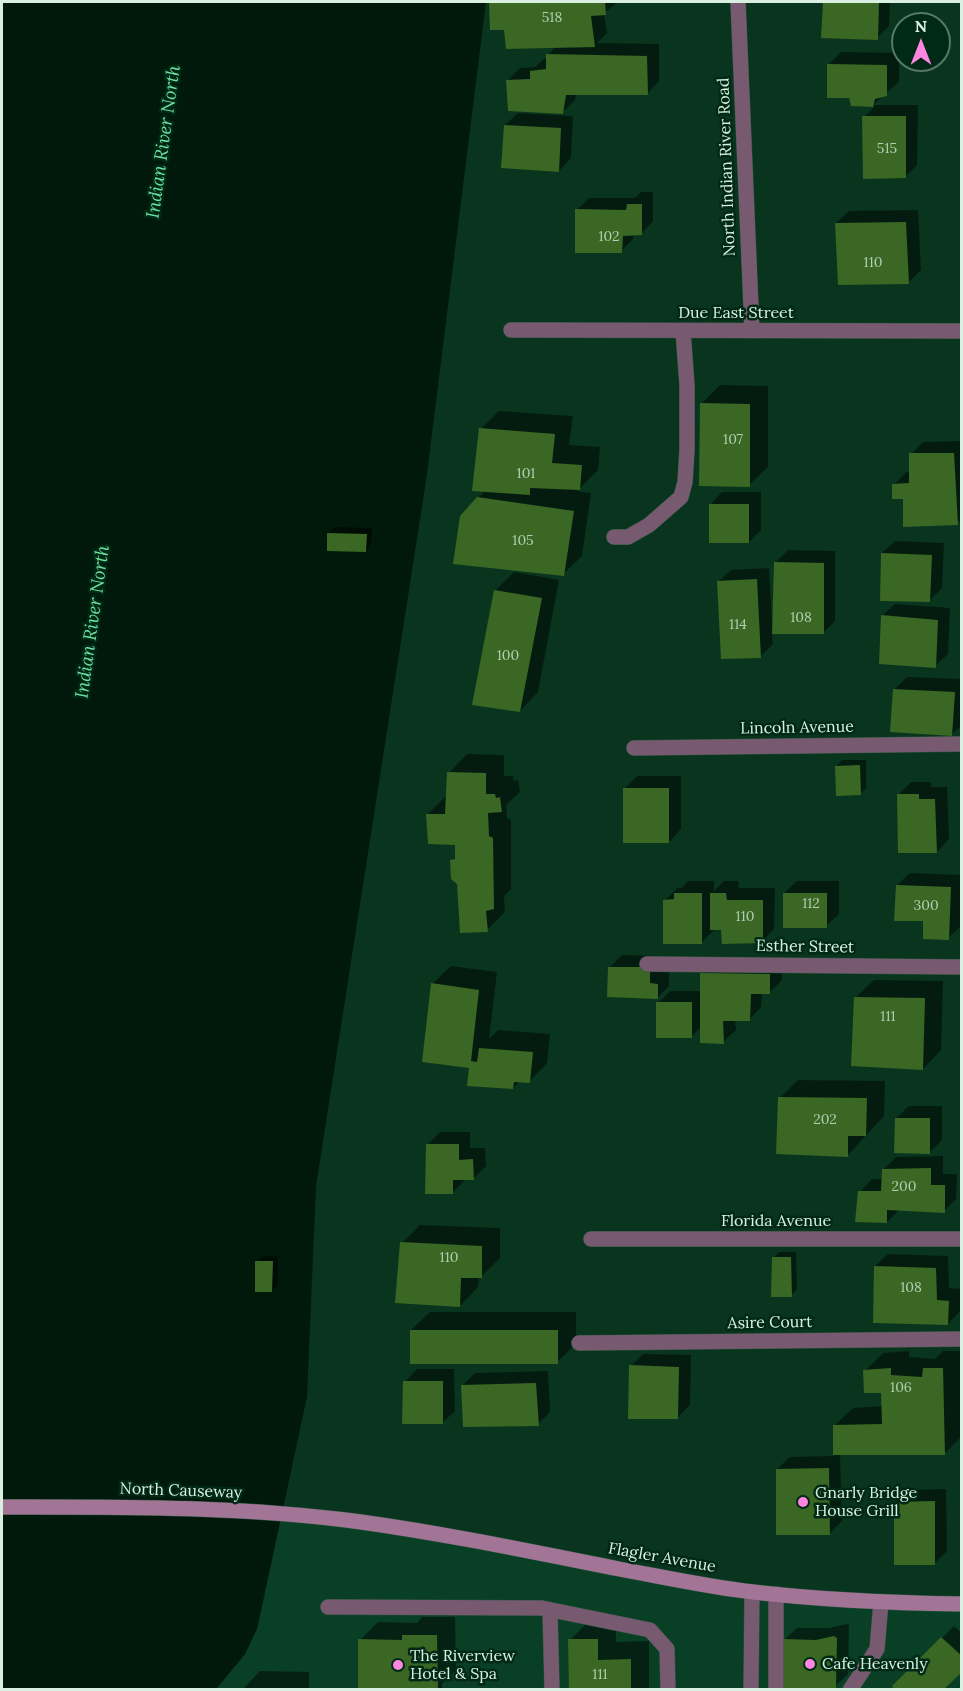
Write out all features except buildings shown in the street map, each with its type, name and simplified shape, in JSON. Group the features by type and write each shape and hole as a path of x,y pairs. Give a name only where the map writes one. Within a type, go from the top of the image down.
{"main road":[{"name":"North Causeway","path":"2,1507 145,1507 252,1512 359,1522"},
{"name":"Flagler Avenue","path":"359,1522 450,1536 752,1592 834,1600 962,1604"}],"street":[{"name":"North Indian River Road","path":"738,2 752,332"},
{"name":"Due East Street","path":"511,330 962,331"},
{"path":"614,537 628,537 649,525 681,497 685,482 687,450 687,385 683,332"},
{"name":"Lincoln Avenue","path":"634,748 962,744"},
{"name":"Esther Street","path":"647,964 962,967"},
{"name":"Florida Avenue","path":"591,1239 962,1239"},
{"name":"Asire Court","path":"579,1343 962,1339"},
{"path":"751,1689 752,1592"},
{"path":"776,1594 776,1689"},
{"path":"850,1689 877,1649 881,1602"},
{"path":"328,1608 542,1608 650,1630 667,1649 668,1689"},
{"path":"550,1610 552,1689"}],"shaded area":[{"path":"282,1513 670,1578 961,1604 961,1689 216,1690 245,1654 257,1629"}],"water":[{"name":"Indian River North","path":"2,2 486,2 426,481 316,1186 307,1397 257,1629 245,1654 216,1689 2,1690"}],"place":[{"name":"Gnarly Bridge House Grill","path":"803,1502"},
{"name":"Cafe Heavenly","path":"810,1664"},
{"name":"The Riverview Hotel & Spa","path":"398,1665"}]}
